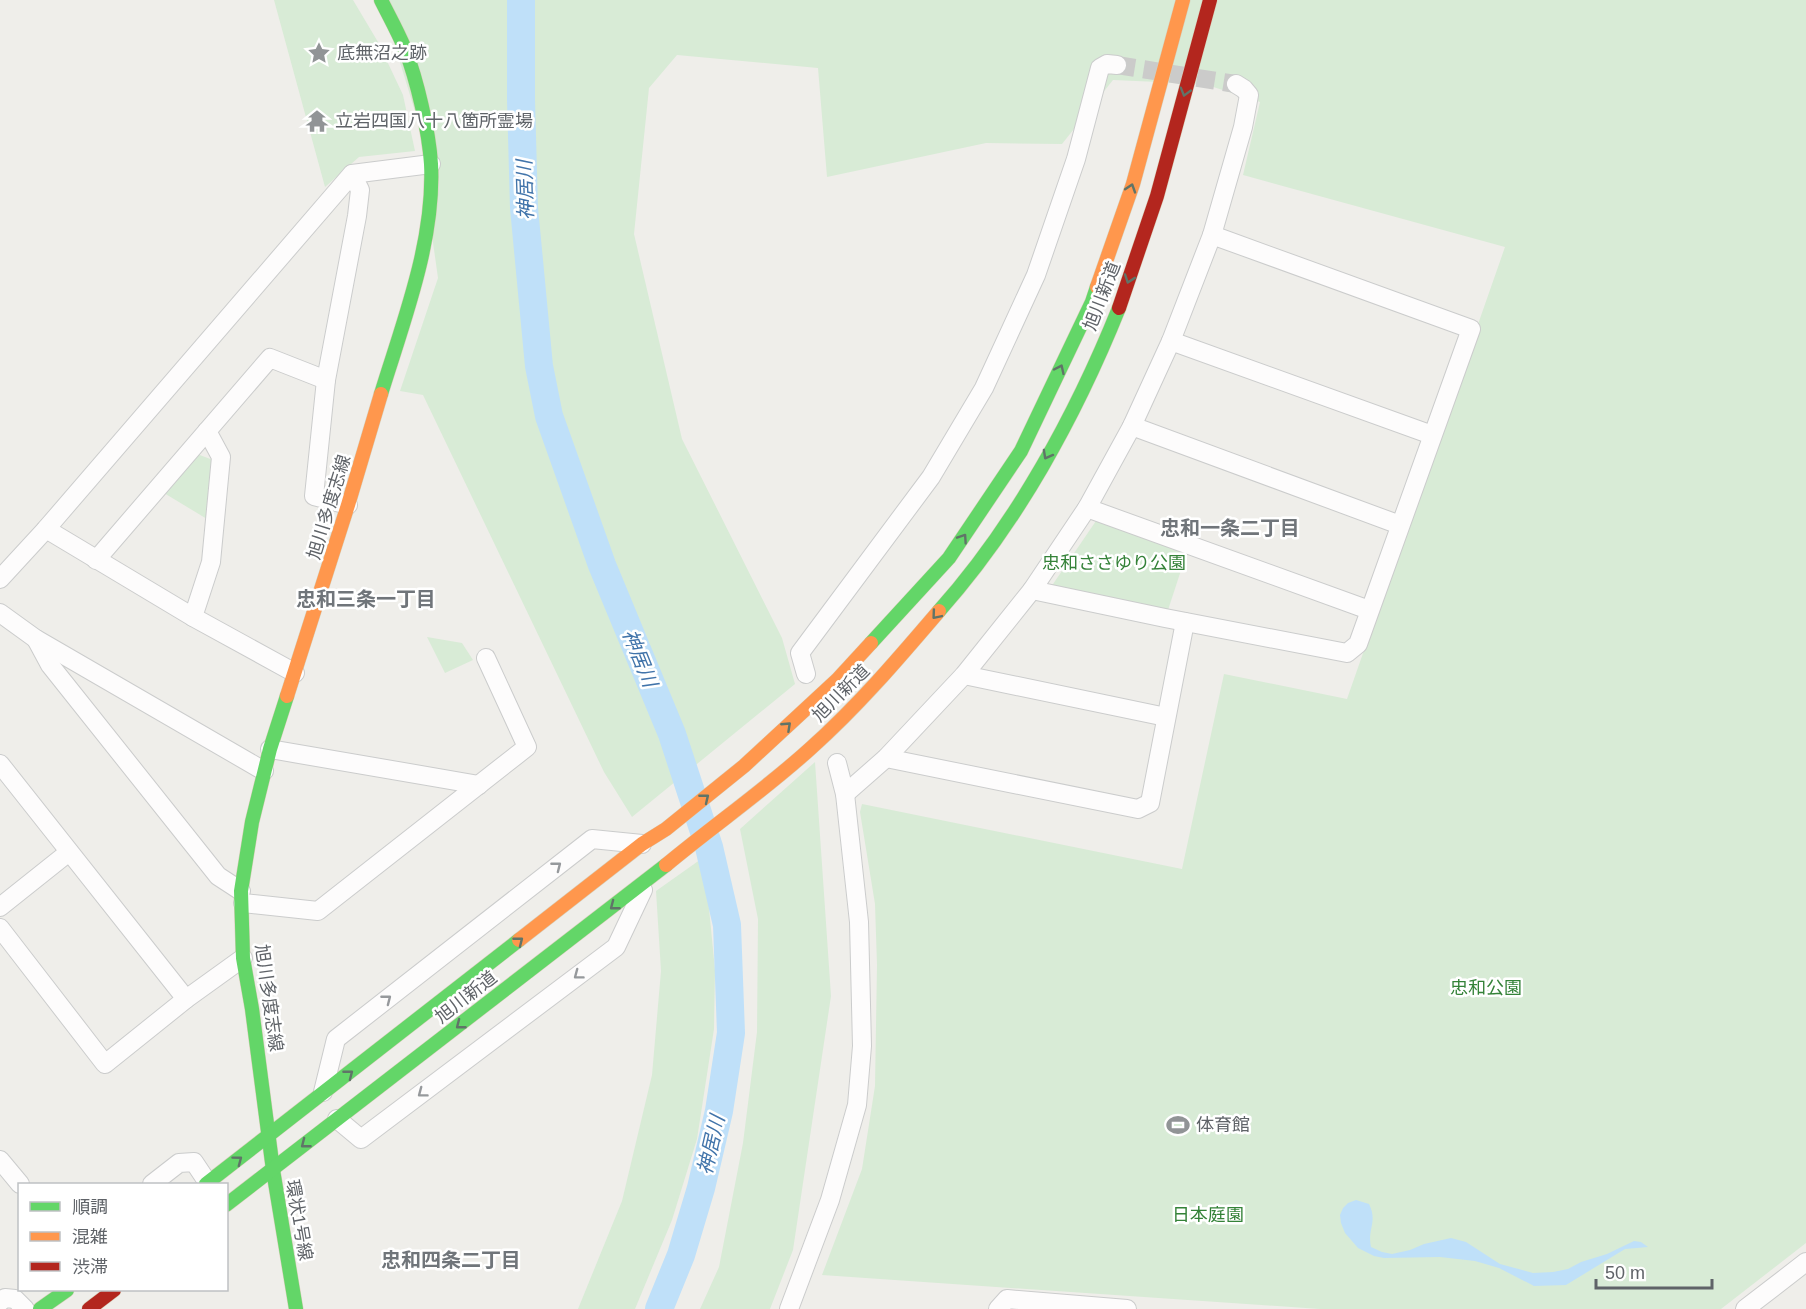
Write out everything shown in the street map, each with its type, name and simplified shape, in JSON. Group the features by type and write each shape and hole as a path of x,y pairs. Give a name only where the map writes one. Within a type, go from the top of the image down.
{"main road":[{"name":"旭川多度志線","path":"270,1136 243,958 242,897 252,822 270,749 348,505 418,271 429,214 431,164 423,107 405,50 381,0"},
{"name":"旭川新道","path":"208,1183 642,844 666,829 744,766 837,680 949,558 1021,451 1092,302 1133,184 1184,0"},
{"name":"旭川新道","path":"228,1204 648,880 812,748 896,663 977,566 1040,467 1085,385 1118,309 1147,226 1210,0"},
{"name":"環状1号線","path":"270,1136 273,1170 296,1309"},
{"path":"40,1309 66,1291"},
{"path":"90,1309 109,1291"}],"street":[{"path":"806,674 800,653 931,477 984,388 1036,275 1076,159 1100,68 1107,64 1117,65"},
{"path":"845,794 886,759 964,675 1032,590 1087,508 1132,426 1172,341 1212,236 1243,127 1249,95 1236,84"},
{"path":"0,579 46,529 352,174 431,164"},
{"path":"348,505 314,496 326,380 357,216 360,190 352,174"},
{"path":"1032,590 1347,653 1358,644 1471,329 1212,236"},
{"path":"1172,341 1432,435"},
{"path":"96,560 270,358 326,380"},
{"path":"1132,426 1400,525"},
{"path":"193,617 211,562 221,457 207,431"},
{"path":"1087,508 1369,610"},
{"path":"46,529 193,617 295,673"},
{"path":"0,614 36,639 264,771"},
{"path":"886,759 1138,809 1150,803 1185,622"},
{"path":"36,639 50,665 218,876 242,897 318,911 527,747 486,658"},
{"path":"964,675 1166,717"},
{"path":"270,749 479,785"},
{"path":"789,1309 830,1200 857,1105 862,1047 859,922 845,794 837,763"},
{"path":"0,764 186,999"},
{"path":"323,1094 336,1039 592,839 642,844"},
{"path":"0,907 69,852"},
{"path":"337,1119 361,1139 616,947 648,880"},
{"path":"0,928 105,1064 186,999 243,958"},
{"path":"0,1160 18,1183"},
{"path":"155,1183 180,1164 194,1162 206,1183"},
{"path":"1745,1309 1806,1262"},
{"path":"109,1291 119,1309"},
{"path":"0,1302 5,1298 15,1299 25,1309"},
{"path":"998,1309 1007,1299 1127,1309"}],"green space":[{"path":"274,0 353,0 378,42 403,95 415,151 359,157 325,187"},
{"name":"忠和公園","path":"381,0 1806,0 1806,1243 1721,1309 1320,1309 822,1275 862,1169 875,1086 877,965 875,904 860,812 862,804 1182,869 1224,674 1347,699 1505,247 1243,175 1260,102 1204,84 1113,80 1062,144 986,143 827,177 818,68 677,55 649,88 634,234 682,439 782,638 795,684 632,817 604,772 423,395 400,391 438,278 429,214 431,164"},
{"path":"197,454 213,460 207,519 164,493"},
{"name":"忠和ささゆり公園","path":"1098,518 1187,552 1168,610 1051,587"},
{"path":"427,637 462,643 473,660 445,673"},
{"path":"815,762 831,996 793,1250 770,1309 700,1309 719,1267 743,1143 757,1032 758,919 740,829"},
{"path":"704,857 715,970 714,1029 697,1139 672,1220 635,1309 578,1309 622,1201 652,1075 661,971 656,891"}],"water":[{"path":"1356,1200 1369,1204 1372,1210 1371,1247 1392,1254 1451,1238 1466,1242 1500,1264 1533,1273 1568,1269 1634,1241 1641,1242 1648,1247 1625,1249 1566,1285 1534,1286 1499,1268 1475,1261 1440,1257 1384,1258 1374,1256 1358,1248 1345,1233 1341,1223 1340,1215 1343,1208"}],"waterway":[{"name":"神居川","path":"521,0 524,208 539,366 549,416 602,565 672,734 709,847 727,925 731,1033 719,1111 701,1188 681,1255 659,1309"}],"tunnel":[{"path":"1117,65 1236,84"}],"traffic: fast":[{"path":"381,0 402,43 414,75 425,121 431,164 431,193 423,252 408,310 381,394"},
{"path":"871,643 949,558 1021,451 1097,287"},
{"path":"939,611 994,542 1042,467 1084,388 1119,308"},
{"path":"287,696 270,749 252,822 241,891 243,958 273,1170 296,1309"},
{"path":"228,1203 666,865"},
{"path":"207,1183 519,940"},
{"path":"40,1309 66,1291"}],"traffic: slow":[{"path":"1097,287 1133,184 1183,0"},
{"path":"287,696 381,394"},
{"path":"666,865 776,778 828,732 877,682 939,611"},
{"path":"519,940 642,844 666,829 744,766 837,680 871,643"}],"traffic: jam":[{"path":"1119,308 1157,196 1210,0"},
{"path":"89,1309 113,1291"}],"place":[{"name":"底無沼之跡","path":"319,53"},
{"name":"立岩四国八十八箇所霊場","path":"317,121"},
{"name":"体育館","path":"1178,1125"}],"district":[{"name":"忠和一条二丁目","path":"1230,528"},
{"name":"忠和三条一丁目","path":"366,599"},
{"name":"忠和四条二丁目","path":"451,1260"}],"park label":[{"name":"日本庭園","path":"1208,1215"}]}
